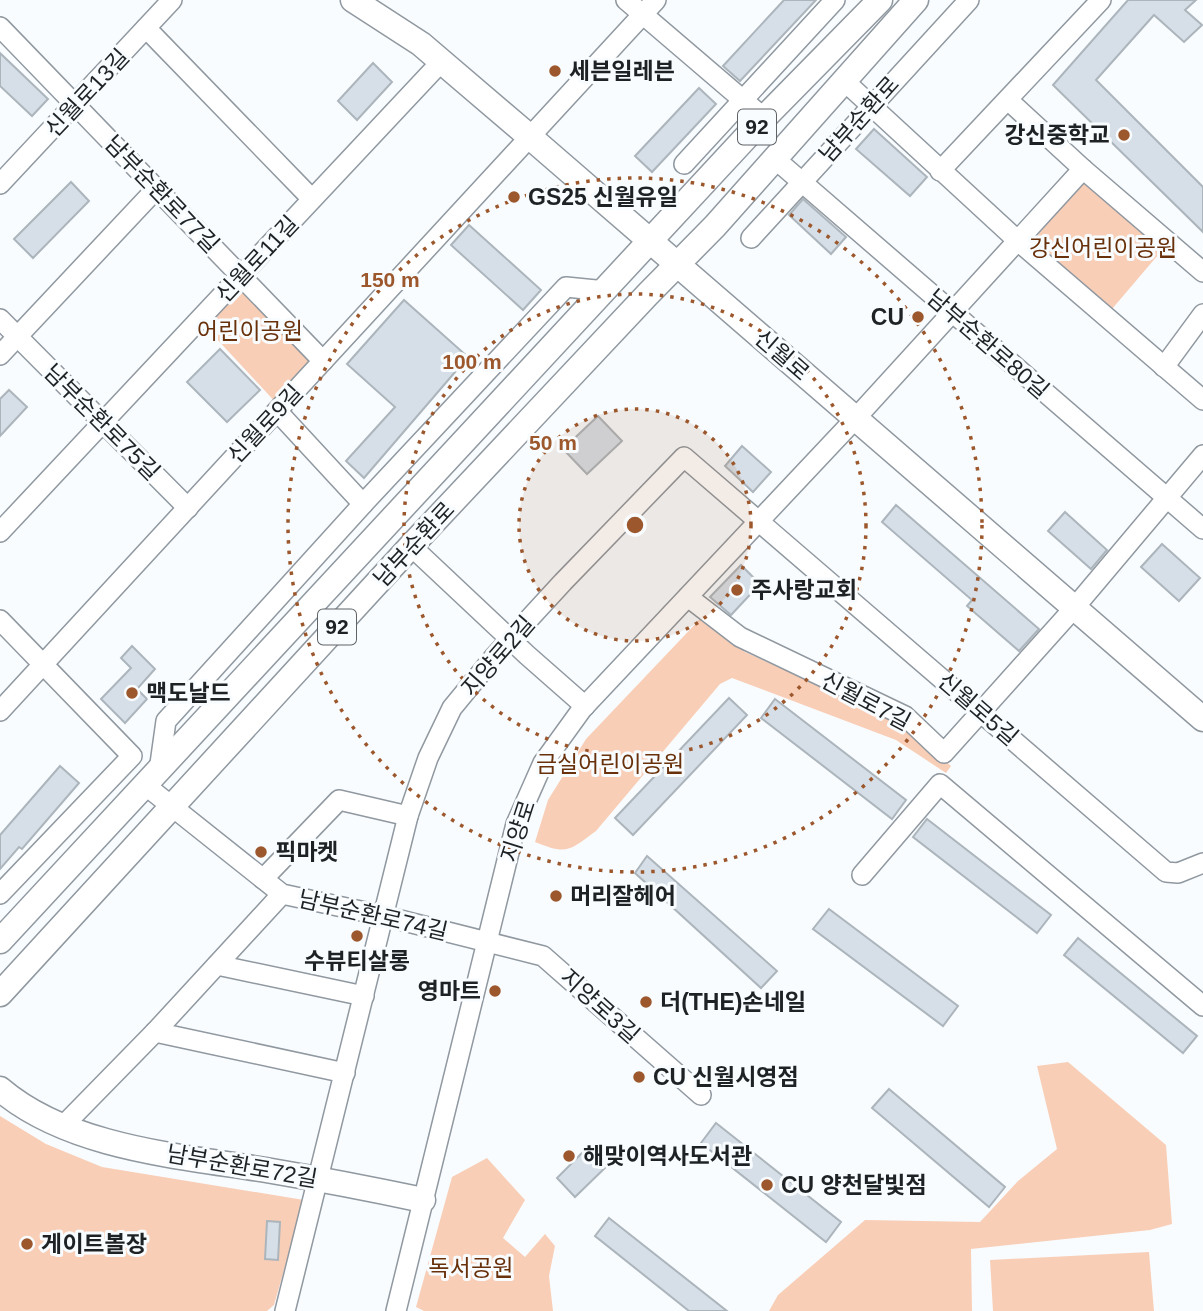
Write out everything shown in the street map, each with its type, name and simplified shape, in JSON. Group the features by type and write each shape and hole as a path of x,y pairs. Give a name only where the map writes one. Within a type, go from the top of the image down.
{"main road":[{"name":"신월로","path":"353,0 421,44 1203,719"},
{"name":"남부순환로","path":"0,994 411,546 715,226 916,0"},
{"name":"남부순환로","path":"774,158 853,89 937,0"},
{"name":"남부순환로","path":"0,941 873,5"},
{"name":"남부순환로72길","path":"0,1088 12,1099 62,1127 134,1148 319,1179 423,1200"}],"street":[{"name":"신월로13길","path":"0,184 172,0"},
{"path":"626,0 650,7 742,100 765,118"},
{"path":"684,164 835,0"},
{"name":"남부순환로","path":"751,238 969,0"},
{"path":"940,170 1101,0"},
{"name":"신월로9길","path":"0,711 650,7"},
{"name":"남부순환로77길","path":"0,27 323,361"},
{"name":"신월로11길","path":"146,28 312,199"},
{"name":"신월로11길","path":"0,532 441,62"},
{"path":"853,89 1018,241 1203,400"},
{"path":"1008,100 1083,169 1203,272"},
{"name":"남부순환로80길","path":"774,158 1203,529"},
{"name":"지양로","path":"396,1311 516,824 542,763 585,706 855,419 1083,169"},
{"path":"0,355 157,188"},
{"path":"152,778 166,721 363,504 566,287 606,291"},
{"path":"1164,367 1203,314"},
{"name":"남부순환로75길","path":"0,319 188,508"},
{"path":"277,411 363,504"},
{"name":"신월로7길","path":"688,597 740,637 905,716 944,753 1075,607 1203,455"},
{"name":"지양로2길","path":"285,1311 408,816 428,758 452,708 511,639 684,457 759,522"},
{"name":"신월로5길","path":"759,522 1166,872 1178,873 1203,863"},
{"path":"411,546 585,706"},
{"path":"0,620 132,756 0,894"},
{"name":"남부순환로74길","path":"152,778 172,807 282,894 384,916 487,943"},
{"path":"862,875 940,784 1203,1006"},
{"name":"남부순환로74길","path":"263,879 339,800 408,816"},
{"path":"62,1127 155,1032 282,894"},
{"name":"지양로3길","path":"487,943 544,956 701,1095"},
{"path":"217,965 364,996"},
{"path":"155,1032 345,1073"}],"green space":[{"name":"강신어린이공원","path":"1083,179 1164,248 1112,309 1034,240"},
{"name":"어린이공원","path":"241,278 321,363 279,406 201,322"},
{"name":"금실어린이공원","path":"701,618 710,620 745,652 905,724 951,766 946,773 896,740 732,678 720,684 596,831 567,849 554,849 535,842 548,800 586,739"},
{"path":"1068,1062 1166,1145 1172,1224 1150,1230 971,1249 972,1311 769,1311 778,1295 865,1220 980,1222 1018,1181 1057,1149 1037,1066"},
{"path":"0,1116 46,1144 102,1167 304,1200 274,1305 267,1311 0,1311"},
{"name":"독서공원","path":"487,1158 525,1200 503,1238 525,1257 545,1234 555,1246 549,1276 553,1311 424,1311 416,1307 452,1177"},
{"path":"1149,1252 1154,1311 993,1311 990,1260"}],"building":[{"path":"784,0 816,0 740,81 723,66"},
{"path":"1128,0 1196,0 1185,10 1202,25 1184,42 1154,15 1096,80 1203,187 1203,232 1053,85"},
{"path":"0,53 48,99 32,116 0,86"},
{"path":"373,63 392,82 357,120 338,101"},
{"path":"699,88 716,104 652,172 635,156"},
{"path":"874,129 927,177 910,196 856,149"},
{"path":"71,182 89,201 33,258 14,239"},
{"path":"803,199 846,237 831,254 789,215"},
{"path":"469,225 541,290 523,310 451,245"},
{"path":"404,300 468,357 364,478 346,461 395,407 347,364"},
{"path":"220,349 260,390 227,422 187,382"},
{"path":"9,390 27,407 0,436 0,399"},
{"path":"598,416 622,441 587,474 563,449"},
{"path":"742,446 771,472 753,492 725,466"},
{"path":"896,505 1039,629 1019,651 967,606 972,600 882,522"},
{"path":"1065,512 1107,550 1091,569 1048,531"},
{"path":"1162,544 1200,578 1179,601 1141,567"},
{"path":"741,565 760,584 731,615 710,597"},
{"path":"132,646 155,669 137,689 147,699 125,723 101,699 131,668 121,658"},
{"path":"729,698 747,715 633,835 615,818"},
{"path":"775,699 906,800 892,819 761,718"},
{"path":"60,766 79,783 22,849 19,847 0,869 0,835"},
{"path":"927,819 1051,915 1037,933 913,837"},
{"path":"647,856 777,971 761,988 635,873"},
{"path":"829,909 958,1006 943,1026 813,929"},
{"path":"1078,938 1197,1036 1183,1053 1064,955"},
{"path":"889,1089 1005,1187 989,1207 872,1108"},
{"path":"716,1123 841,1222 826,1242 701,1143"},
{"path":"589,1146 608,1165 575,1197 557,1178"},
{"path":"609,1218 727,1311 689,1311 595,1236"},
{"path":"267,1221 280,1222 278,1260 265,1259"}],"place":[{"name":"세븐일레븐","path":"555,71"},
{"name":"강신중학교","path":"1124,135"},
{"name":"GS25 신월유일","path":"514,197"},
{"name":"CU","path":"918,317"},
{"name":"주사랑교회","path":"737,590"},
{"name":"맥도날드","path":"132,693"},
{"name":"픽마켓","path":"261,852"},
{"name":"머리잘헤어","path":"556,896"},
{"name":"수뷰티살롱","path":"357,936"},
{"name":"영마트","path":"495,991"},
{"name":"더(THE)손네일","path":"646,1002"},
{"name":"CU 신월시영점","path":"639,1077"},
{"name":"해맞이역사도서관","path":"569,1156"},
{"name":"CU 양천달빛점","path":"767,1185"},
{"name":"게이트볼장","path":"27,1244"}]}
